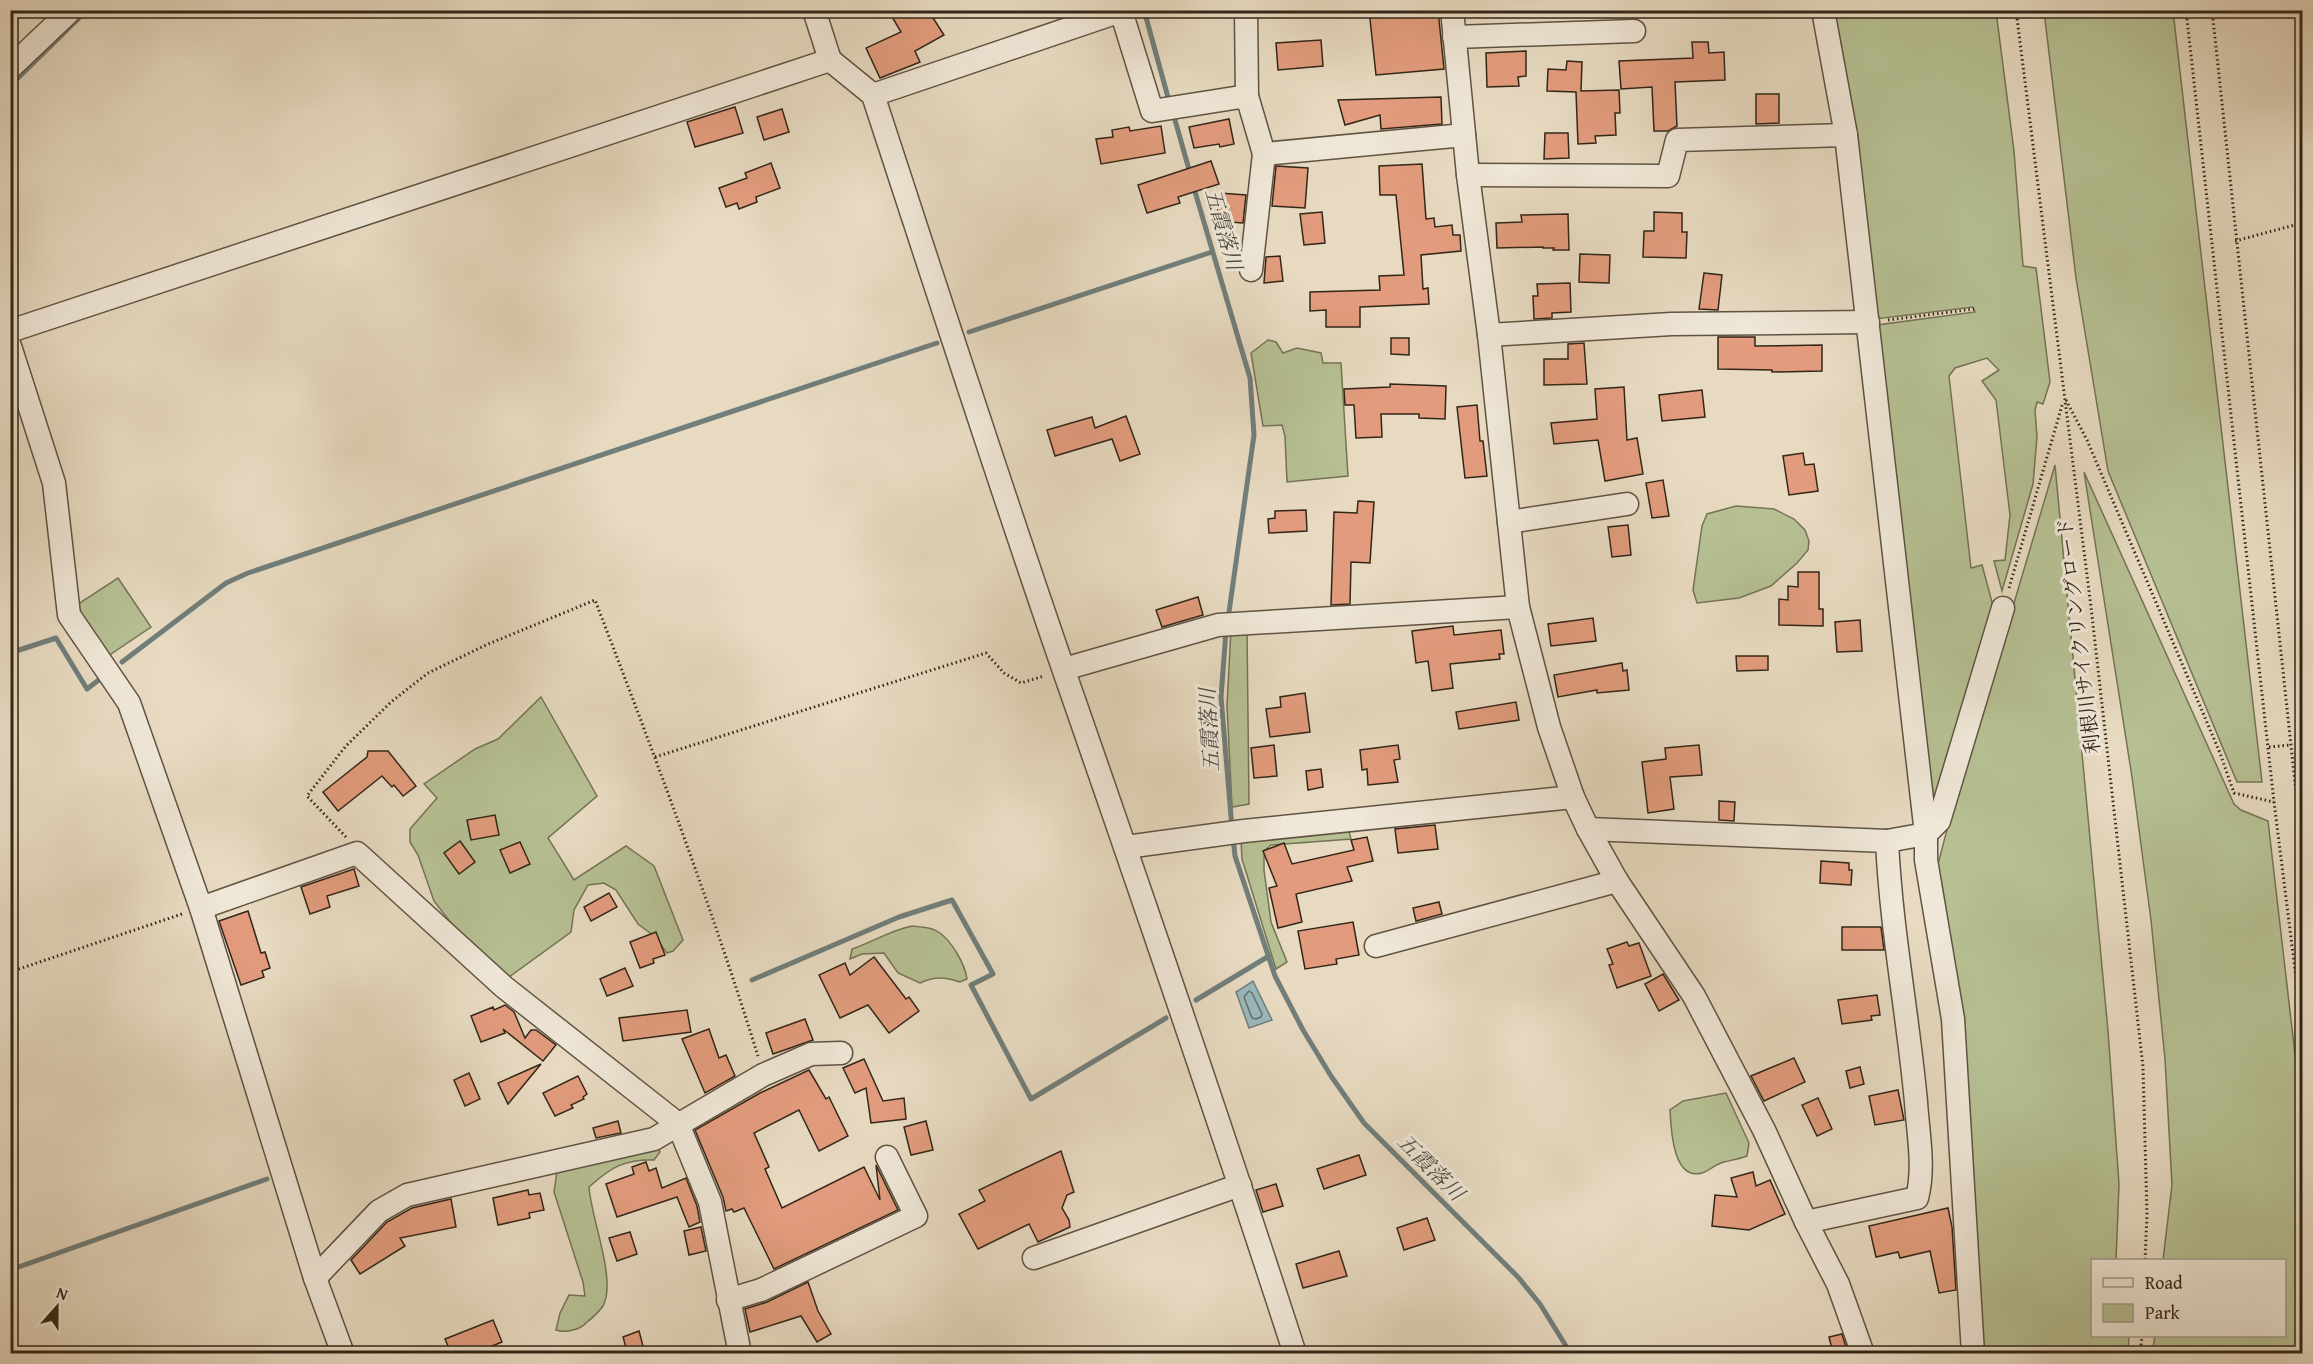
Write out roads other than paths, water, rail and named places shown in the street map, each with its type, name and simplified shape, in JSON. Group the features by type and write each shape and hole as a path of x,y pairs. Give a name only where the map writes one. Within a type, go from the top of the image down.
{"street":[{"path":"10,68 71,10"},
{"path":"814,10 830,60 873,95 1295,1353"},
{"path":"873,95 1121,10 1152,111 1247,96"},
{"path":"1246,10 1247,96 1264,154 1251,270"},
{"path":"1452,10 1468,175 1489,334 1518,607 1549,727 1573,797 1588,829 1617,881 1694,996 1764,1130 1806,1222 1838,1284 1863,1353"},
{"path":"1823,10 1846,135 1926,834 1926,860 1953,1019 1974,1353"},
{"path":"1454,37 1634,31"},
{"path":"10,331 830,60"},
{"path":"1264,154 1464,135"},
{"path":"1468,175 1668,176 1677,140 1846,135"},
{"path":"1489,334 1671,324 1869,322"},
{"path":"10,346 54,483 69,615 129,703 201,908 315,1278 343,1353"},
{"path":"1509,522 1627,504"},
{"path":"1064,669 1225,624 1518,607"},
{"path":"1588,829 1887,841 1926,834 1939,821 2002,608"},
{"path":"1126,847 1233,832 1573,797"},
{"path":"1806,1222 1917,1198 1922,1178 1914,1084 1889,888 1887,841"},
{"path":"201,908 357,853 504,987 678,1124 710,1202 740,1353"},
{"path":"1376,946 1617,881"},
{"path":"315,1278 379,1210 407,1195 654,1139 763,1075 812,1054 841,1053"},
{"path":"728,1300 761,1290 916,1216 887,1156"},
{"path":"1034,1258 1240,1185"}],"water":[{"path":"1253,981 1272,1020 1249,1028 1236,992"}],"waterway":[{"path":"10,86 87,10"},
{"name":"五霞落川","path":"1144,10 1169,101"},
{"name":"五霞落川","path":"1173,113 1190,173"},
{"name":"五霞落川","path":"1193,185 1250,378 1254,435 1228,619"},
{"path":"969,332 1212,252"},
{"path":"122,662 226,583 248,573 937,343"},
{"name":"五霞落川","path":"1226,631 1221,697 1232,828"},
{"path":"10,653 56,638 87,689 100,679"},
{"name":"五霞落川","path":"1233,837 1235,856 1275,976 1303,1030 1331,1076 1364,1123 1518,1277 1540,1304 1571,1354"},
{"path":"752,980 899,917 952,900 993,974 971,985 1031,1099 1166,1018"},
{"path":"1196,1000 1269,956"},
{"path":"10,1270 267,1179"}]}
